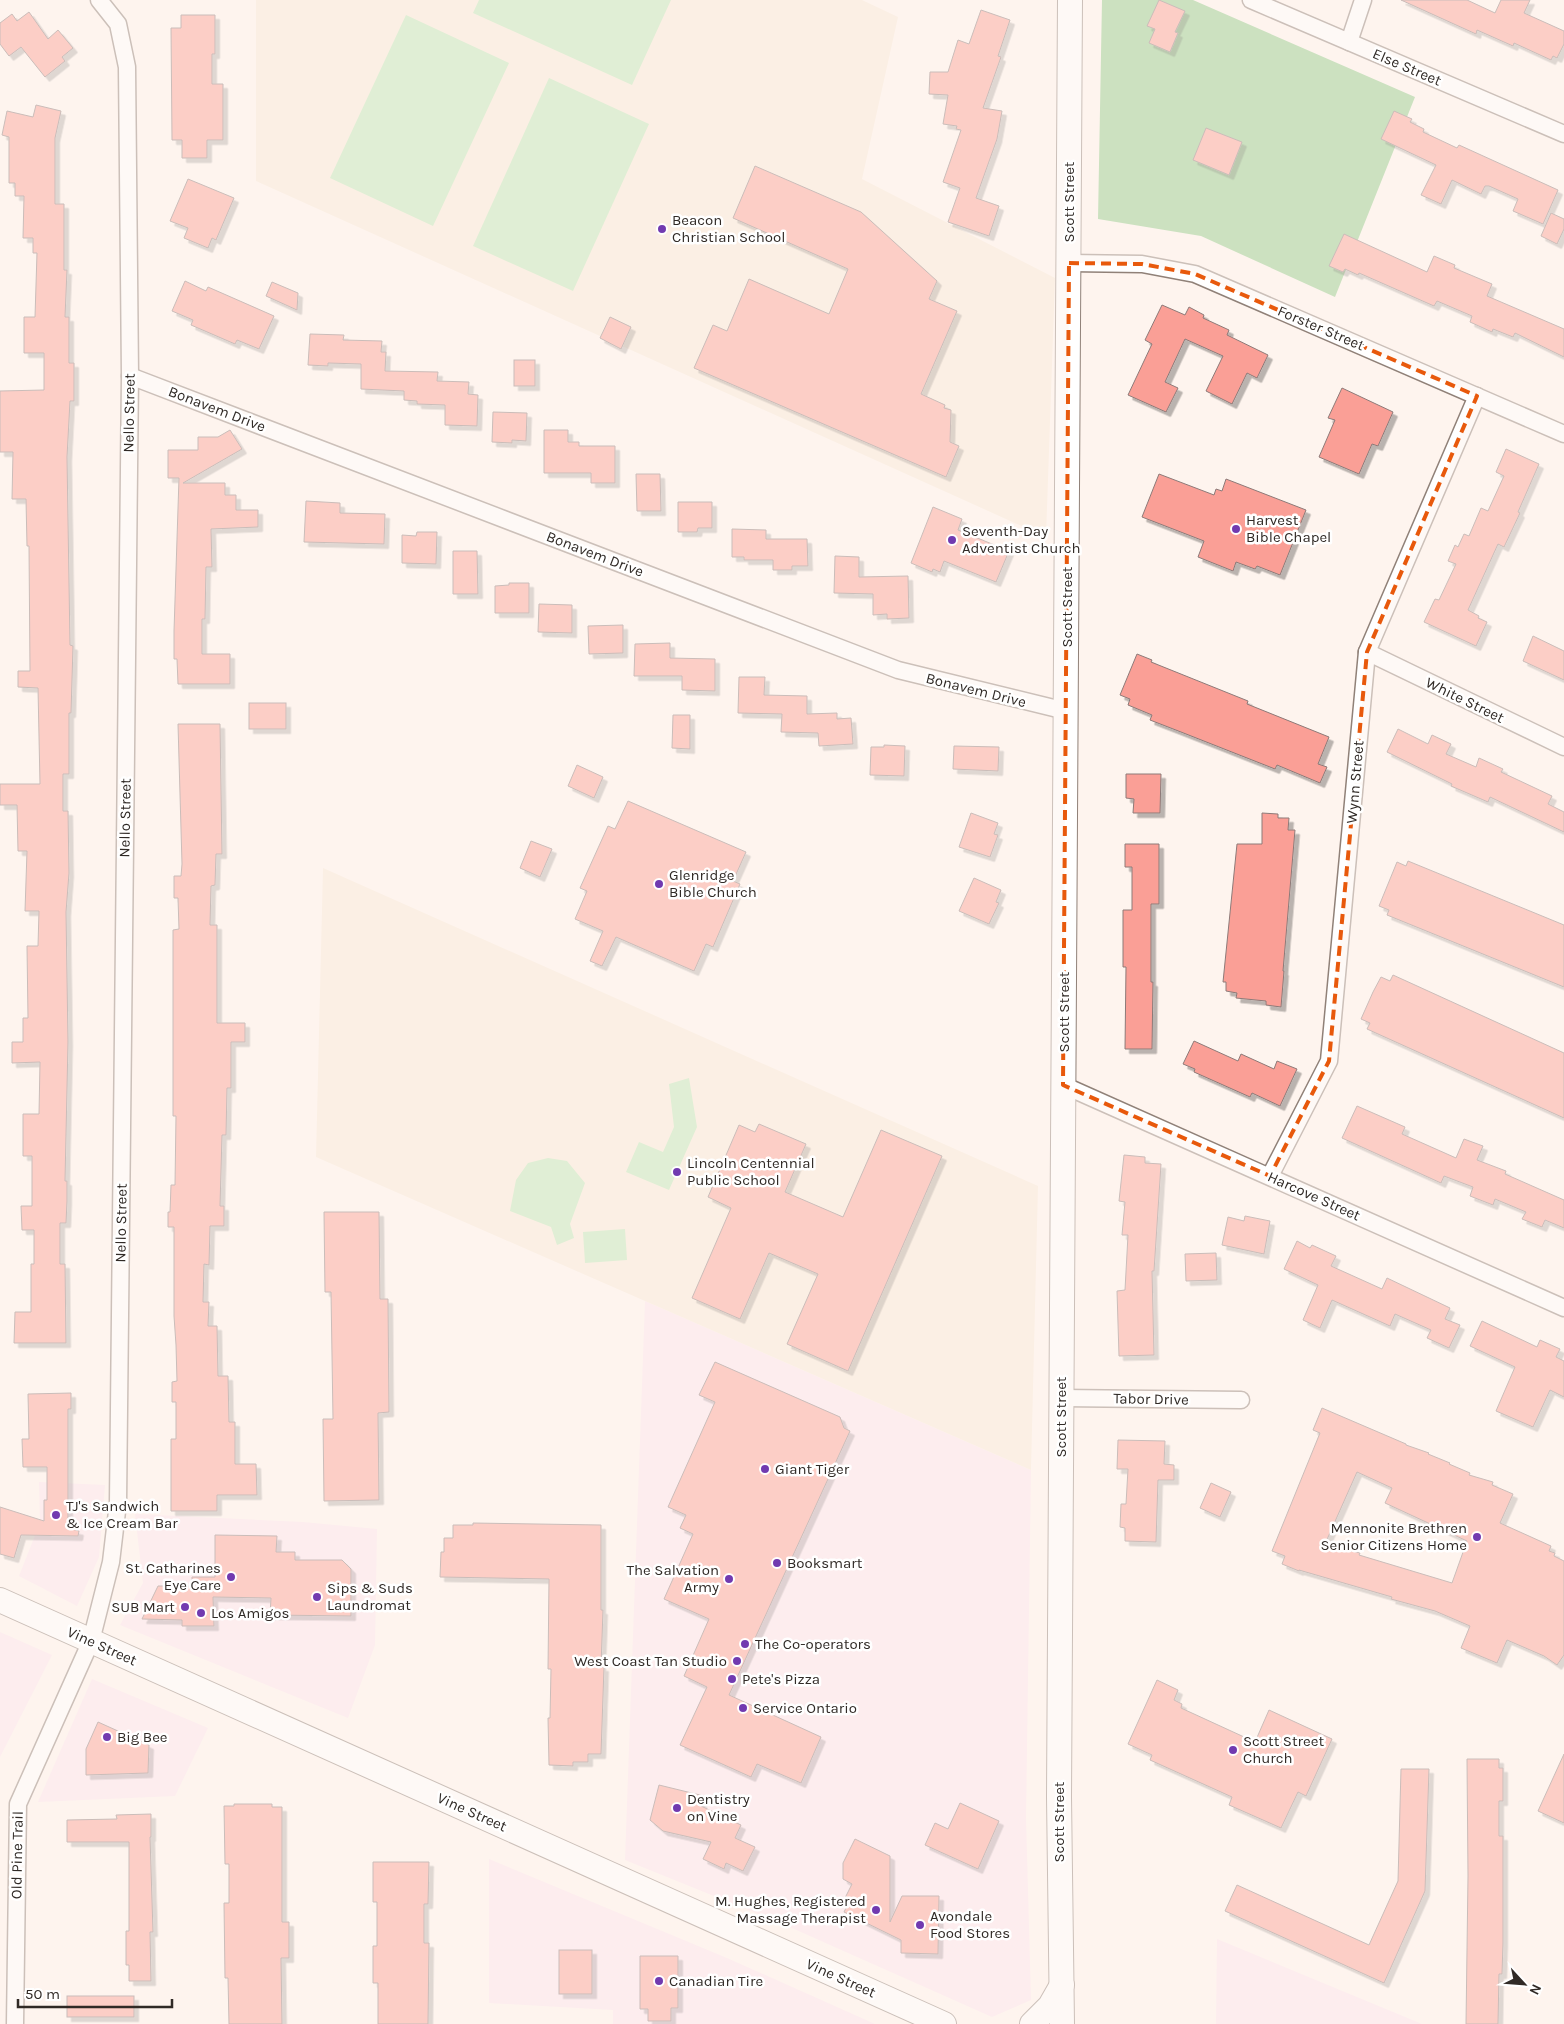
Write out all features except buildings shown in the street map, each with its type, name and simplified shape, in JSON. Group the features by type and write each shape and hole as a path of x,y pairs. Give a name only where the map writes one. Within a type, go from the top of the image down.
{"main road":[{"name":"Scott Street","path":"1062,2024 1059,1813 1070,0"},
{"name":"Vine Street","path":"0,1600 944,2024"},
{"path":"1032,2024 1050,2006 1062,1985"}],"street":[{"name":"Nello Street","path":"91,1641 111,1562 118,1503 130,376 127,67 118,24 99,0"},
{"name":"Else Street","path":"1251,0 1564,134"},
{"path":"1349,42 1363,0"},
{"name":"Forster Street","path":"1069,263 1142,264 1195,274 1564,434"},
{"name":"Bonavem Drive","path":"130,376 898,670 1066,711"},
{"name":"Wynn Street","path":"1270,1176 1330,1061 1367,652 1478,396"},
{"name":"White Street","path":"1367,652 1564,747"},
{"name":"Harcove Street","path":"1064,1085 1564,1308"},
{"name":"Tabor Drive","path":"1061,1398 1241,1400"},
{"name":"Old Pine Trail","path":"14,2024 18,1804 91,1641"}],"highlighted area":[{"path":"1069,263 1142,264 1195,274 1477,396 1367,652 1329,1061 1270,1176 1063,1085"}],"shaded area":[{"name":"Beacon Christian School","path":"256,0 862,0 898,17 862,179 1055,278 1046,537 256,181"},
{"name":"Lincoln Centennial Public School","path":"323,868 1038,1186 1031,1470 316,1157"},
{"path":"645,1301 1031,1470 1026,1818 1031,2000 992,2017 783,1924 625,1860"},
{"path":"39,1482 105,1485 99,1557 77,1606 19,1576 40,1523"},
{"path":"135,1514 303,1522 377,1529 375,1645 348,1718 120,1625 143,1583"},
{"path":"0,1632 52,1655 0,1757"},
{"path":"92,1679 208,1728 175,1796 38,1802"},
{"path":"489,1859 727,1958 875,2024 613,2024 613,2010 489,2003"},
{"path":"1217,1939 1422,2024 1216,2024"}],"green space":[{"path":"479,0 671,0 632,85 473,13"},
{"path":"1102,0 1193,0 1415,97 1335,297 1201,236 1098,219"},
{"path":"406,15 509,63 433,226 330,178"},
{"path":"549,78 649,124 573,291 473,246"},
{"path":"689,1078 697,1127 669,1190 626,1172 639,1142 663,1152 674,1127 669,1084"},
{"path":"548,1158 567,1161 585,1183 570,1224 574,1238 557,1245 551,1227 510,1211 516,1180 528,1163"},
{"path":"625,1229 627,1260 585,1263 583,1232"}],"place":[{"name":"Beacon Christian School","path":"662,229"},
{"name":"Harvest Bible Chapel","path":"1236,529"},
{"name":"Seventh-Day Adventist Church","path":"952,540"},
{"name":"Glenridge Bible Church","path":"659,884"},
{"name":"Lincoln Centennial Public School","path":"677,1172"},
{"name":"Giant Tiger","path":"765,1469"},
{"name":"TJ's Sandwich & Ice Cream Bar","path":"56,1515"},
{"name":"Mennonite Brethren Senior Citizens Home","path":"1477,1537"},
{"name":"Booksmart","path":"777,1563"},
{"name":"St. Catharines Eye Care","path":"231,1577"},
{"name":"The Salvation Army","path":"729,1579"},
{"name":"Sips & Suds Laundromat","path":"317,1597"},
{"name":"SUB Mart","path":"185,1607"},
{"name":"Los Amigos","path":"201,1613"},
{"name":"The Co-operators","path":"745,1644"},
{"name":"West Coast Tan Studio","path":"737,1661"},
{"name":"Pete's Pizza","path":"732,1679"},
{"name":"Service Ontario","path":"743,1708"},
{"name":"Big Bee","path":"107,1737"},
{"name":"Scott Street Church","path":"1233,1750"},
{"name":"Dentistry on Vine","path":"677,1808"},
{"name":"M. Hughes, Registered Massage Therapist","path":"876,1910"},
{"name":"Avondale Food Stores","path":"920,1925"},
{"name":"Canadian Tire","path":"659,1981"}]}
